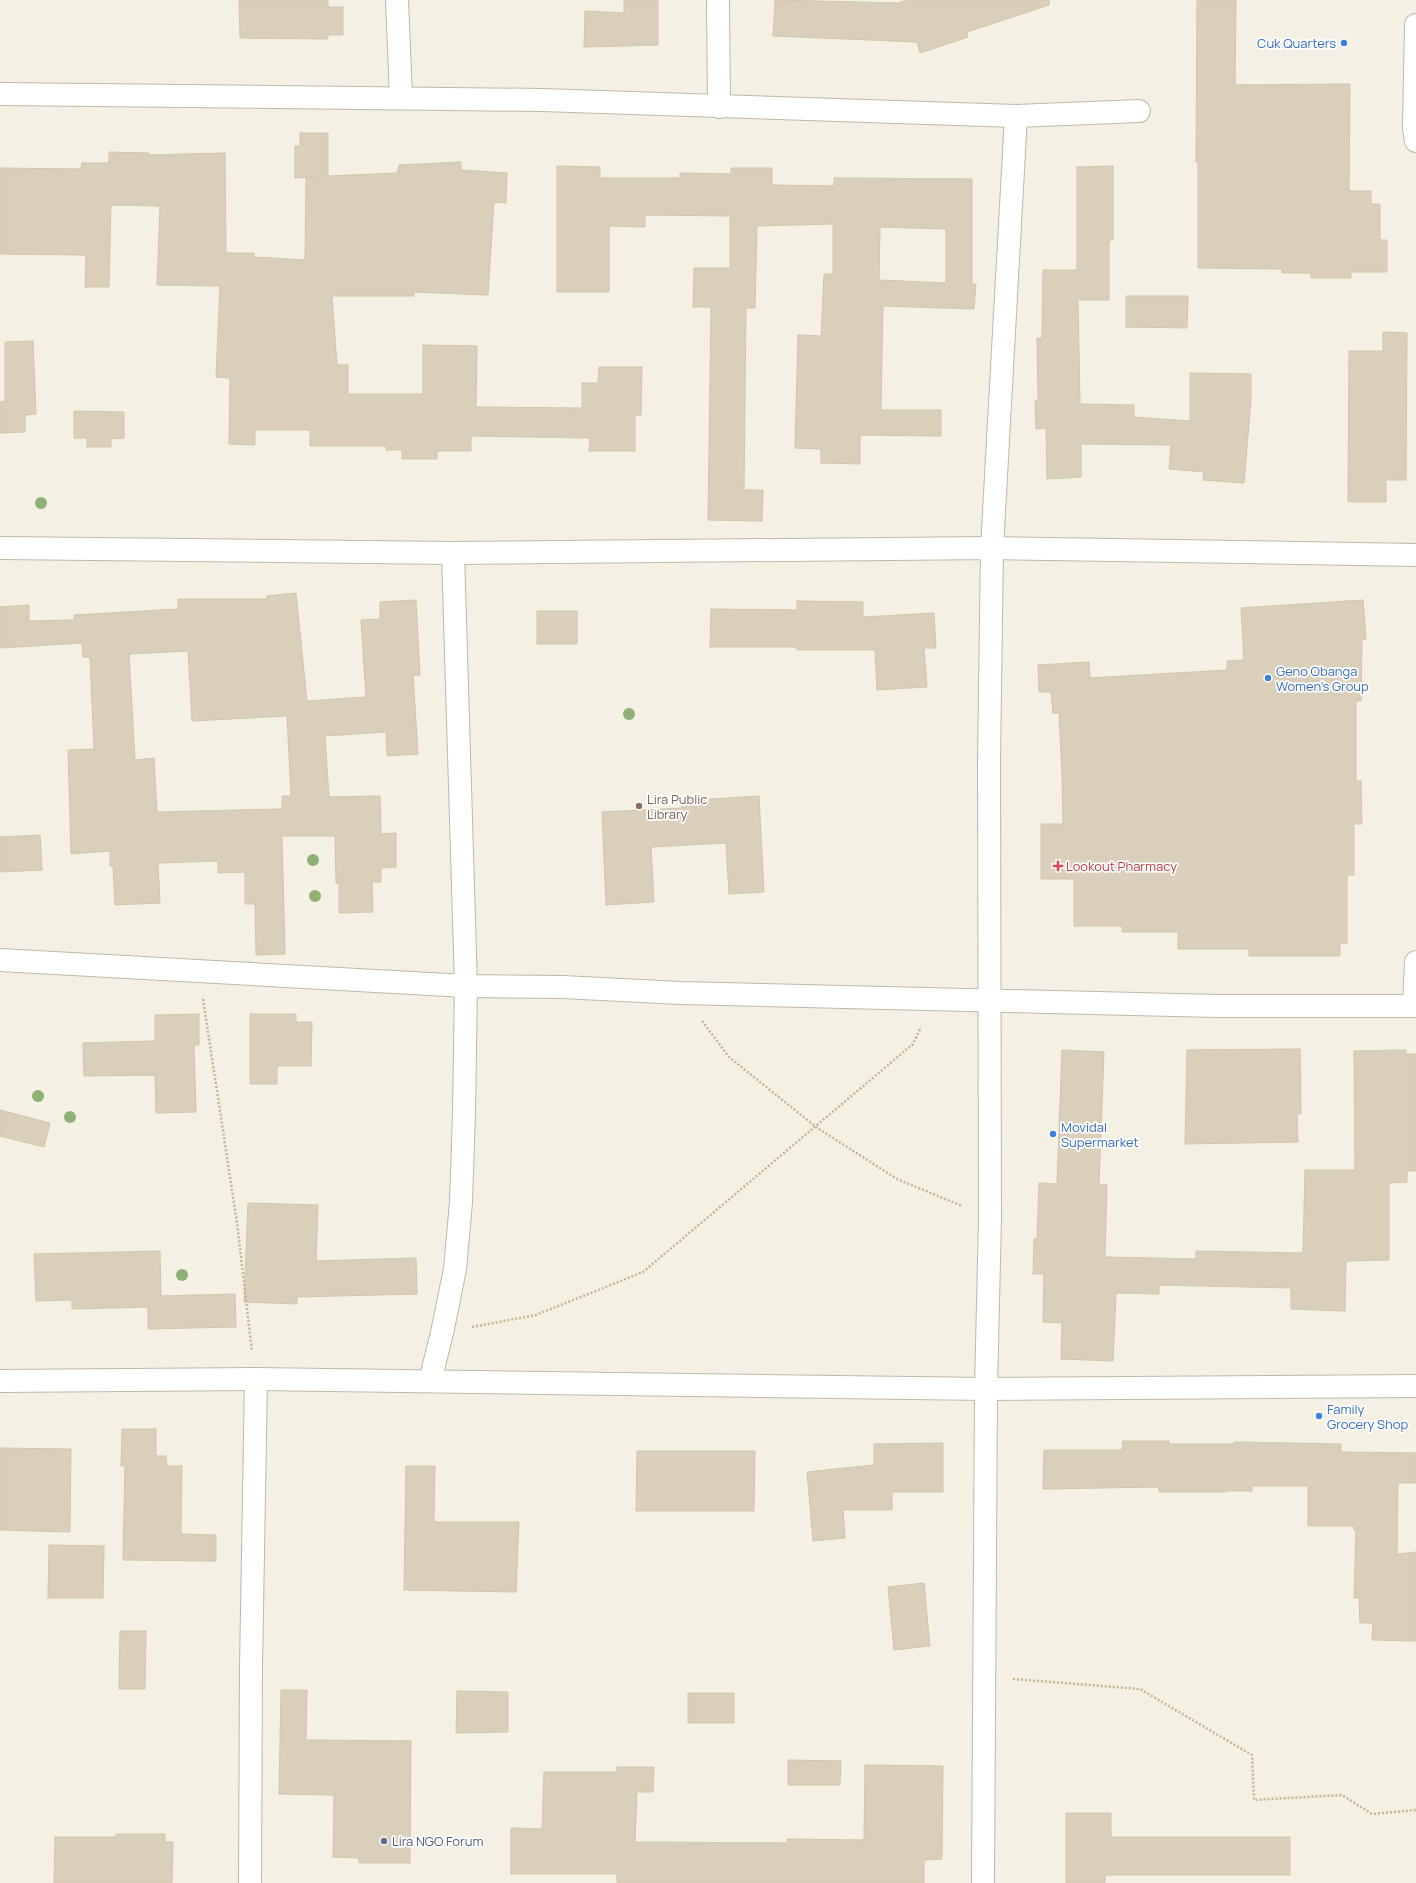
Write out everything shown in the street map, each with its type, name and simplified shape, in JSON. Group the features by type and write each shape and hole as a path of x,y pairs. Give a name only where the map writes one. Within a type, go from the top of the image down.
{"street":[{"path":"397,0 401,98"},
{"path":"718,0 719,107"},
{"path":"1416,25 1414,128 1416,141"},
{"path":"0,94 542,100 1016,116 1140,111"},
{"path":"983,1883 986,1389 990,1218 989,761 992,548 1016,116"},
{"path":"0,548 453,553 992,548 1416,555"},
{"path":"430,1381 442,1333 455,1269 461,1202 466,986 453,553"},
{"path":"0,960 466,986 562,987 681,993 932,1000 1217,1006 1415,1006 1416,962"},
{"path":"250,1883 251,1676 256,1379"},
{"path":"0,1381 256,1379 986,1389 1416,1386"}],"path":[{"path":"199,971 237,1223 256,1379"},
{"path":"681,993 729,1057 816,1127 897,1179 990,1218"},
{"path":"442,1333 536,1315 643,1272 913,1044 932,1000"},
{"path":"984,1677 1140,1689 1252,1755 1254,1800 1342,1795 1372,1814 1416,1810"}],"building":[{"path":"239,0 328,0 328,7 343,7 343,35 328,35 328,39 240,38"},
{"path":"624,0 658,0 658,45 584,47 585,11 624,13"},
{"path":"775,0 898,3 908,0 1049,0 1049,5 967,32 968,37 920,53 917,42 773,36"},
{"path":"1197,0 1236,0 1235,85 1350,84 1349,191 1371,191 1371,204 1380,204 1380,240 1387,240 1387,272 1351,272 1351,278 1311,278 1311,273 1282,273 1282,269 1198,268 1198,162 1196,162"},
{"path":"300,133 328,133 328,176 397,173 399,165 461,162 461,170 507,173 506,203 494,202 488,295 414,292 414,296 332,296 337,365 348,365 348,394 423,394 423,345 477,346 476,407 582,408 582,383 598,383 599,367 642,367 641,415 635,415 635,451 589,451 590,438 471,436 471,451 437,451 437,459 402,459 402,450 386,450 386,446 310,446 310,430 255,430 255,445 229,444 230,378 216,377 220,286 157,285 160,206 111,205 109,287 85,287 86,255 0,254 0,168 81,169 82,163 109,163 109,152 149,153 149,155 225,153 226,253 254,253 254,257 305,260 306,178 315,177 295,178 295,146 300,146"},
{"path":"557,166 600,167 600,178 680,178 680,173 731,174 731,168 772,168 772,185 834,186 834,178 972,179 972,284 976,284 974,309 883,306 881,410 941,410 941,436 860,435 860,464 821,463 821,449 795,448 798,335 821,336 824,274 833,274 833,224 757,226 755,308 746,308 744,490 763,490 762,521 708,520 711,307 693,307 694,268 730,268 730,216 645,215 645,227 609,226 609,292 557,292","holes":["880,227 946,229 946,283 879,280"]},
{"path":"1113,166 1113,240 1109,240 1109,300 1078,300 1080,404 1134,405 1134,417 1190,421 1190,373 1251,374 1251,399 1244,483 1203,480 1204,472 1169,469 1171,445 1081,444 1081,477 1047,479 1046,428 1036,429 1035,401 1038,401 1037,338 1042,338 1043,270 1077,270 1077,167"},
{"path":"1126,296 1188,296 1187,328 1126,327"},
{"path":"1383,332 1407,333 1406,480 1386,480 1386,502 1348,502 1349,351 1383,351"},
{"path":"33,341 36,414 25,415 25,432 0,433 0,402 5,401 5,342"},
{"path":"74,411 124,412 124,438 111,439 111,447 87,447 87,438 74,438"},
{"path":"296,593 307,701 366,697 361,620 380,619 380,602 416,600 420,675 413,675 418,754 387,756 386,732 325,736 329,797 380,796 381,834 396,833 396,867 381,868 381,882 372,882 373,912 339,913 339,883 336,883 335,836 282,836 285,954 256,955 255,904 245,904 245,872 218,873 218,861 158,863 160,903 115,905 113,866 110,866 110,851 71,854 68,750 94,749 90,657 83,657 82,643 0,648 0,607 29,605 29,621 74,620 74,615 178,609 178,599 267,599 267,596","holes":["188,651 192,721 287,716 291,796 282,796 282,809 157,812 154,758 135,760 129,654"]},
{"path":"1363,600 1366,639 1362,640 1361,701 1356,701 1356,781 1361,781 1362,824 1354,824 1354,875 1347,875 1347,943 1340,943 1340,956 1249,956 1249,949 1178,949 1178,932 1122,932 1122,926 1074,926 1074,879 1041,879 1041,824 1063,824 1059,713 1053,713 1051,692 1039,692 1038,665 1089,662 1090,678 1227,670 1227,661 1244,660 1241,608"},
{"path":"797,601 863,602 863,617 934,613 936,648 924,648 927,687 877,690 875,650 797,650 797,647 710,647 711,609 797,610"},
{"path":"537,611 577,611 577,644 537,644"},
{"path":"759,796 764,892 729,894 726,843 651,847 654,902 606,905 602,812 682,808 681,801"},
{"path":"40,835 42,870 0,872 0,837"},
{"path":"199,1014 199,1045 194,1045 196,1112 156,1113 155,1075 84,1076 83,1043 155,1041 155,1015"},
{"path":"250,1014 296,1014 296,1022 312,1022 311,1066 277,1066 277,1084 250,1084"},
{"path":"1300,1049 1301,1114 1297,1114 1298,1142 1185,1144 1187,1050"},
{"path":"1062,1050 1104,1052 1099,1185 1107,1185 1105,1257 1196,1259 1196,1251 1303,1253 1305,1170 1355,1170 1354,1051 1406,1050 1406,1054 1416,1054 1416,1171 1407,1171 1407,1182 1389,1183 1389,1260 1346,1261 1345,1311 1291,1309 1291,1288 1159,1285 1159,1294 1116,1293 1113,1361 1061,1359 1062,1323 1043,1322 1044,1274 1033,1274 1034,1239 1037,1239 1039,1183 1057,1184"},
{"path":"0,1110 50,1123 44,1147 0,1136"},
{"path":"248,1203 318,1205 316,1261 416,1258 417,1294 297,1297 297,1304 244,1302"},
{"path":"160,1251 161,1296 235,1294 236,1327 148,1329 148,1307 72,1309 72,1300 36,1301 34,1254"},
{"path":"122,1429 156,1429 156,1456 166,1456 167,1466 182,1466 181,1534 216,1535 216,1561 123,1560 125,1465 121,1466"},
{"path":"1123,1441 1169,1441 1169,1444 1234,1444 1234,1442 1341,1444 1341,1452 1416,1453 1416,1483 1398,1483 1397,1554 1416,1552 1416,1641 1372,1640 1373,1623 1360,1623 1359,1598 1354,1598 1356,1530 1354,1530 1354,1526 1308,1526 1308,1486 1252,1486 1252,1491 1225,1492 1159,1492 1159,1487 1043,1489 1044,1450 1122,1450"},
{"path":"943,1443 943,1492 892,1492 892,1510 843,1510 845,1538 813,1541 807,1472 874,1465 874,1444"},
{"path":"0,1448 71,1449 70,1532 0,1530"},
{"path":"637,1451 755,1451 754,1511 636,1511"},
{"path":"406,1466 435,1466 434,1522 519,1522 516,1592 404,1590"},
{"path":"49,1545 104,1546 103,1598 48,1598"},
{"path":"924,1583 930,1646 894,1650 888,1587"},
{"path":"120,1631 146,1631 145,1689 119,1689"},
{"path":"281,1690 307,1690 306,1740 411,1741 410,1863 359,1863 359,1858 333,1857 334,1795 279,1794"},
{"path":"457,1691 508,1692 508,1732 456,1733"},
{"path":"688,1693 734,1693 734,1723 688,1723"},
{"path":"788,1760 841,1761 840,1785 788,1785"},
{"path":"865,1765 943,1766 942,1859 924,1860 924,1883 617,1883 617,1874 511,1874 511,1828 542,1829 544,1772 617,1772 617,1767 654,1767 653,1792 637,1792 635,1842 787,1843 787,1839 864,1840"},
{"path":"1066,1813 1111,1813 1111,1837 1290,1837 1290,1875 1105,1875 1105,1883 1066,1883"},
{"path":"116,1834 165,1834 165,1842 173,1842 172,1883 54,1883 55,1837 116,1837"}],"place":[{"name":"Cuk Quarters","path":"1344,43"},
{"name":"Geno Obanga Women's Group","path":"1268,678"},
{"name":"Lira Public Library","path":"639,806"},
{"name":"Lookout Pharmacy","path":"1058,866"},
{"name":"Movidal Supermarket","path":"1053,1134"},
{"name":"Family Grocery Shop","path":"1319,1416"},
{"name":"Lira NGO Forum","path":"384,1841"}]}
